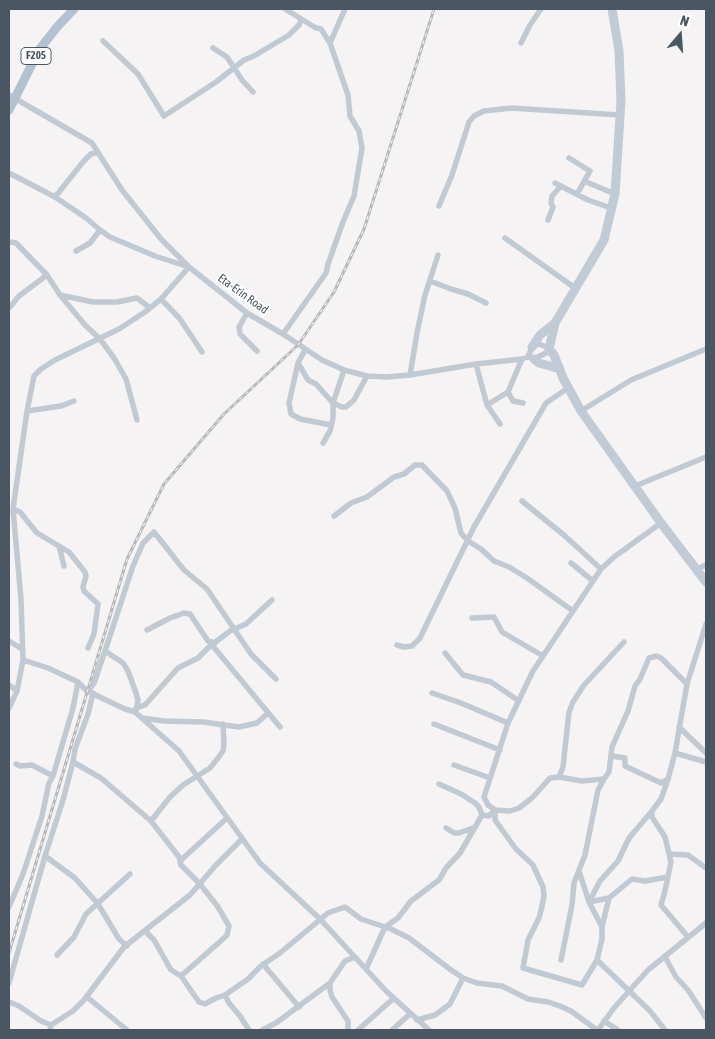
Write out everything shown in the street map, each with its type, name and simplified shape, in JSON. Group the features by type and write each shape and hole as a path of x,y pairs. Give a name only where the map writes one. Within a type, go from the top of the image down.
{"main road":[{"name":"F205","path":"9,110 11,97 43,45 69,9"}],"street":[{"path":"283,334 326,273 354,196 362,148 359,131 350,116 348,95 330,43 321,29 286,9"},
{"path":"330,43 345,9"},
{"path":"522,43 541,9"},
{"path":"528,358 546,353 555,323 604,240 615,194 621,101 619,51 612,9"},
{"path":"103,41 138,74 164,116 244,60 289,35 299,25 301,19"},
{"path":"214,48 224,54 242,80 254,92"},
{"name":"Eta-Erin Road","path":"11,97 92,143 122,190 161,240 189,267 247,313 322,360 344,370 367,376 410,375 528,358"},
{"path":"439,206 452,175 469,122 474,116 484,111 511,108 620,115"},
{"path":"55,197 83,162 92,154 98,152"},
{"path":"569,158 590,170 577,194"},
{"path":"9,173 55,197 110,237 189,267 161,299 148,310 100,339 41,369 34,376 12,506 21,599 23,660 17,691 9,708"},
{"path":"584,181 615,194"},
{"path":"554,183 588,200 611,208"},
{"path":"548,220 553,207 551,203 552,196 561,186"},
{"path":"76,251 90,243 100,230"},
{"path":"505,238 575,288"},
{"path":"9,242 16,243 47,275 84,325 100,339 114,358 126,378 137,420"},
{"path":"410,375 417,333 438,255"},
{"path":"9,308 18,296 47,275"},
{"path":"430,281 451,290 468,294 486,303"},
{"path":"60,295 93,302 117,302 137,298 148,310"},
{"path":"161,299 180,319 202,352"},
{"path":"247,313 239,327 240,334 257,351"},
{"path":"487,404 508,392 528,358 532,347 546,329 555,323"},
{"path":"532,347 541,345 554,355 563,378 580,410 706,582"},
{"path":"580,410 631,380 706,349"},
{"path":"305,350 298,363 289,404 290,414 300,419 331,425"},
{"path":"528,358 560,369"},
{"path":"298,363 308,380 316,384 333,403 342,407 346,407 356,396 367,376"},
{"path":"476,364 487,404 500,424"},
{"path":"323,443 331,425 333,403 344,370"},
{"path":"397,645 404,647 412,646 420,638 468,541 546,403 568,388"},
{"path":"508,392 514,401 523,404"},
{"path":"27,411 61,406 74,400"},
{"path":"635,486 706,457"},
{"path":"334,516 351,503 367,496 394,477 404,474 415,465 422,465 447,491 455,508 461,533 468,541 481,549 494,561 509,567 527,578 573,612"},
{"path":"522,501 565,536 601,569"},
{"path":"12,506 20,512 37,533 70,552 85,572 84,591 98,604 94,634 88,648"},
{"path":"604,779 582,782 559,777 550,778 532,798 519,808 510,811 495,810 488,805 484,797 508,723 533,671 601,569 614,557 661,523"},
{"path":"9,983 63,800 75,749 88,714 91,692 133,566 143,543 154,532 184,570 207,589 251,654 276,679"},
{"path":"59,546 64,566"},
{"path":"571,563 593,581"},
{"path":"697,569 706,565"},
{"path":"23,660 48,668 78,682 91,692 125,709 136,710 145,705 178,668 198,658 213,644 246,624 272,600"},
{"path":"147,630 170,618 184,613 190,614 208,641 213,644 280,727"},
{"path":"472,618 494,617 502,632 543,656"},
{"path":"589,902 600,881 618,861 629,838 661,799 675,753 678,728 688,684 706,624"},
{"path":"9,641 22,649"},
{"path":"559,777 563,767 569,712 573,702 584,684 624,642"},
{"path":"105,651 123,663 128,671 138,700 136,710 142,718 179,751 260,863 320,919 394,998 429,1030"},
{"path":"445,653 464,675 492,682 519,701"},
{"path":"561,960 572,905 574,882 585,855 598,790 609,772 612,747 628,711 635,686 649,658 657,656 688,684"},
{"path":"9,907 23,874 42,816 49,783 53,776 73,708 78,682"},
{"path":"9,685 17,691"},
{"path":"432,693 508,723"},
{"path":"142,718 164,721 203,722 239,727 257,723 268,713"},
{"path":"152,821 170,797 197,775 210,768 223,751 222,724"},
{"path":"434,724 500,750"},
{"path":"678,728 691,737 706,753"},
{"path":"675,753 706,762"},
{"path":"612,756 625,758 625,766 662,783 668,779"},
{"path":"73,762 102,778 152,821 179,857 181,865 200,884 218,907 229,926 227,935 181,976"},
{"path":"16,764 20,766 32,765 53,776"},
{"path":"454,765 490,778"},
{"path":"439,784 475,803 482,815"},
{"path":"482,815 489,816 495,810"},
{"path":"495,810 495,820 516,849 533,865 543,887 542,906 539,918 528,940 523,968 582,985 596,960 602,939 602,927 608,898"},
{"path":"652,811 652,817 664,837 670,854 671,866 661,905 688,937"},
{"path":"366,968 386,927 398,918 411,901 439,880 446,868 460,852 482,815"},
{"path":"180,861 227,818"},
{"path":"446,828 459,833 467,841"},
{"path":"459,833 473,828"},
{"path":"9,1002 19,1006 50,1028 73,1011 87,997 127,946 190,895 242,839"},
{"path":"670,854 688,856 706,868"},
{"path":"45,856 76,878 98,904 119,939 127,946"},
{"path":"579,871 589,902 602,927"},
{"path":"57,955 74,936 86,914 130,874"},
{"path":"589,902 608,898 632,879 645,881 668,877"},
{"path":"146,932 154,940 171,970 181,976 190,991 203,1004 225,995 248,979 263,964 280,953 320,919 336,909 345,907 361,919 386,927 409,938 463,978 502,986 528,999 560,1006 571,1011 598,1030 648,970 706,923"},
{"path":"262,1030 276,1023 330,983 345,961 346,948"},
{"path":"345,961 355,957"},
{"path":"665,957 676,977 688,990 706,1018"},
{"path":"596,960 650,1011 665,1030"},
{"path":"263,964 299,1007"},
{"path":"417,1020 435,1015 450,1004 463,978"},
{"path":"330,983 332,997 348,1021 348,1030"},
{"path":"225,995 249,1030"},
{"path":"87,997 126,1030"},
{"path":"358,1030 394,998"},
{"path":"392,1030 410,1014"},
{"path":"604,1021 618,1030"}],"railway":[{"path":"9,953 127,559 164,484 224,414 298,345 334,292 364,229 434,9"}]}
